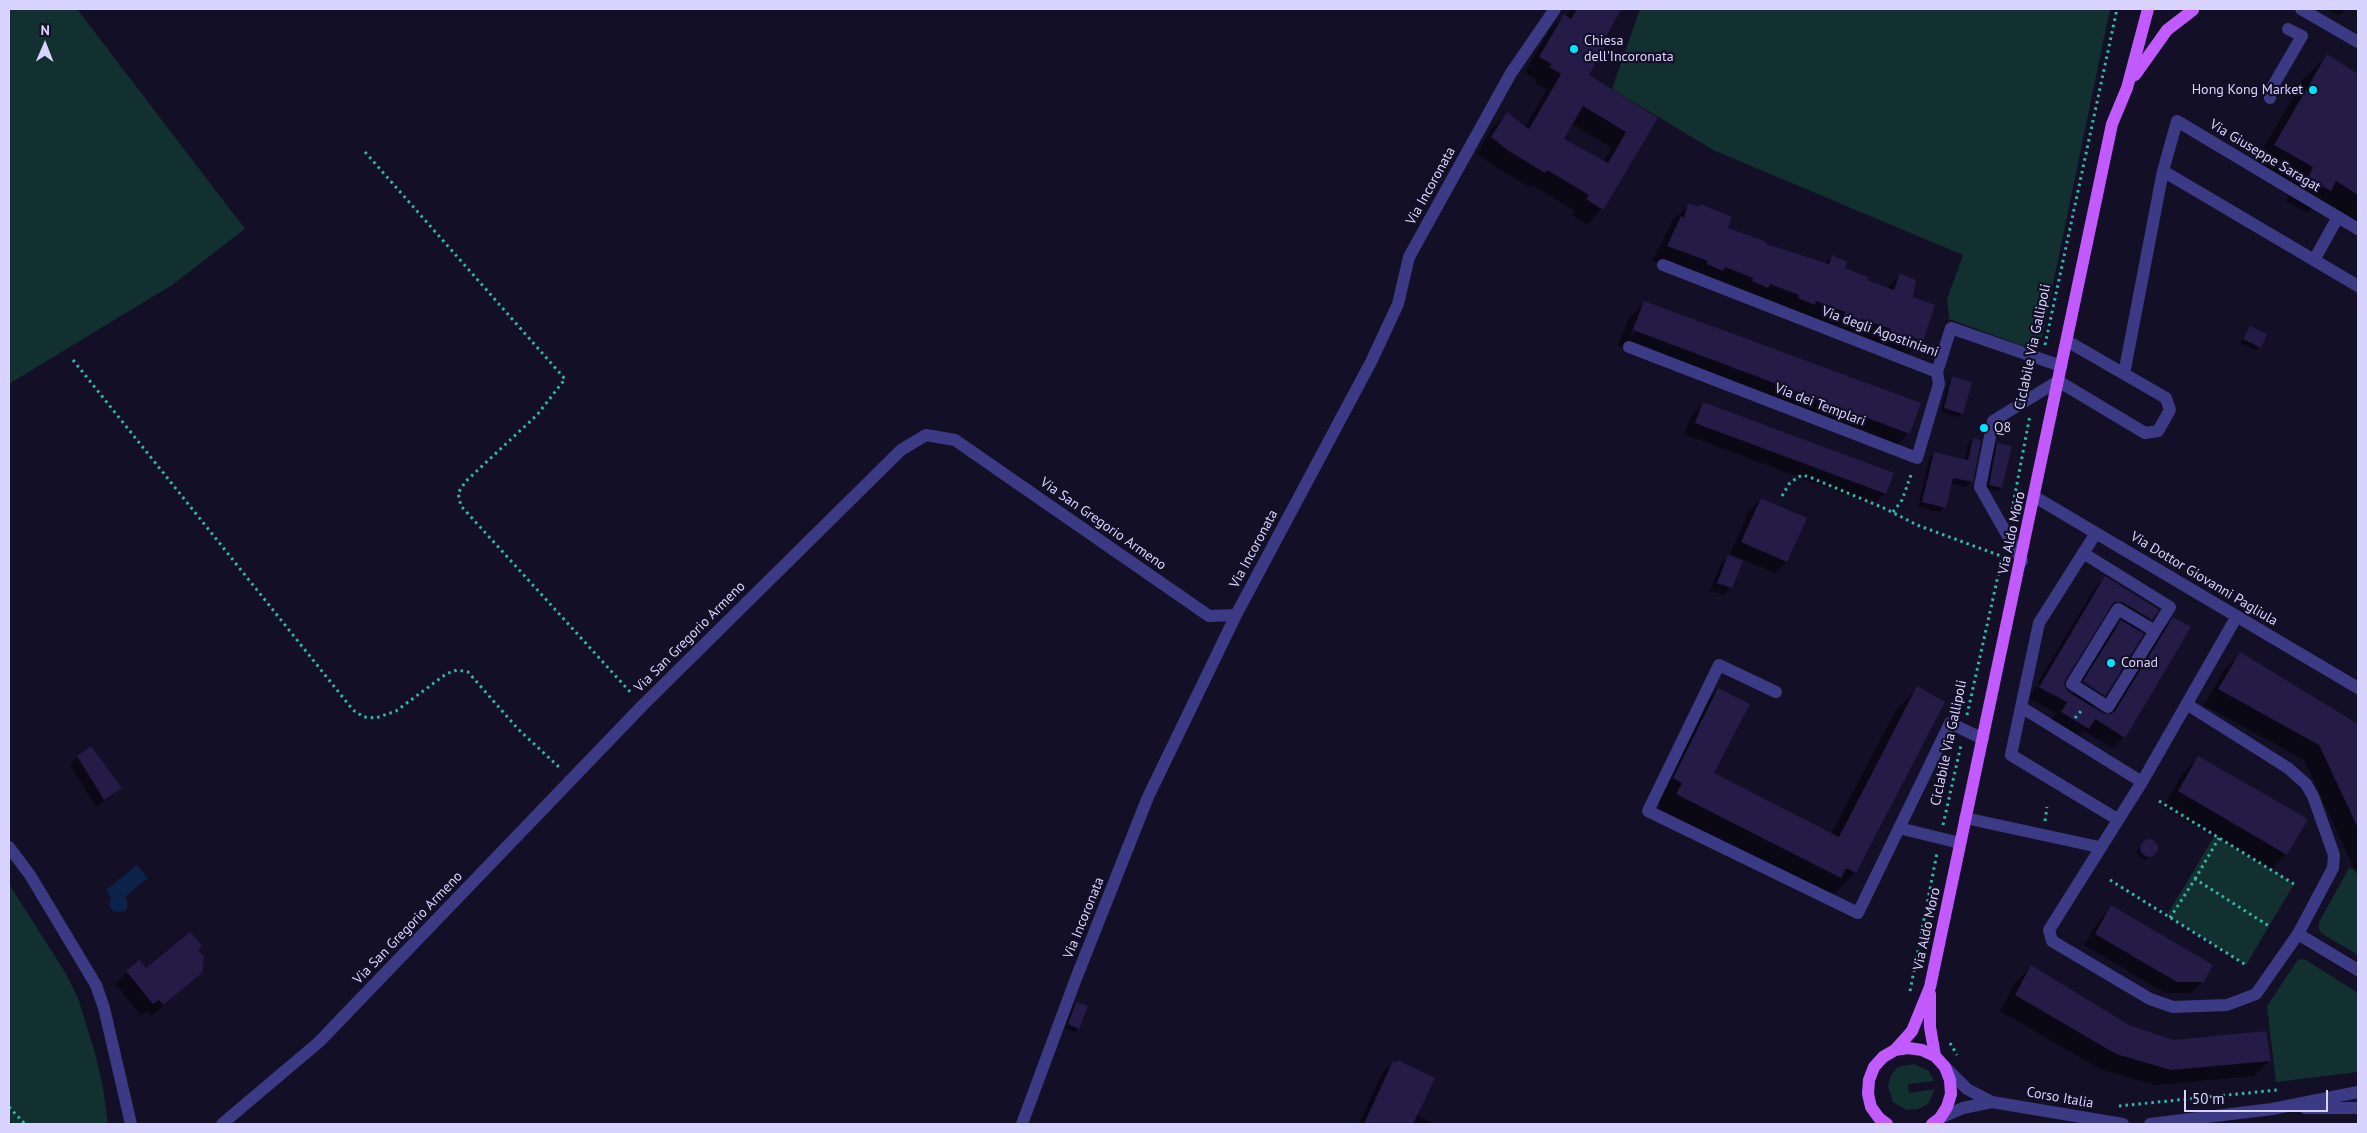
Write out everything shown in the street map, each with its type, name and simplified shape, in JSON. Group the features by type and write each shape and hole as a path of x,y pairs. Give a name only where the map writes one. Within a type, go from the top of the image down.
{"main road":[{"name":"Via Aldo Moro","path":"1887,1124 1879,1118 1871,1107 1868,1094 1869,1080 1874,1067 1883,1057 1895,1050 1912,1032 1930,987 1982,739 2022,561 2112,124 2127,88 2148,9"},
{"name":"Via Aldo Moro","path":"2127,88 2167,30 2192,9"},
{"name":"Via Aldo Moro","path":"1930,987 1930,1027 1934,1056"},
{"path":"1895,1050 1908,1048 1922,1050 1934,1056 1945,1067 1950,1080 1951,1094 1947,1107 1936,1121"}],"street":[{"name":"Via Incoronata","path":"1022,1124 1075,981 1148,797 1236,615 1371,362 1398,304 1409,257 1511,73 1555,9"},
{"path":"2301,9 2358,42"},
{"path":"2270,98 2270,92 2302,36 2288,29"},
{"name":"Via Giuseppe Saragat","path":"2163,171 2176,121 2358,229"},
{"path":"2124,374 2163,171 2358,286"},
{"path":"2314,260 2338,217"},
{"name":"Via degli Agostiniani","path":"1663,265 1937,372 1951,328 2061,366"},
{"path":"2022,561 1980,487 1993,421 2058,381 2146,433 2158,431 2170,410 2166,398 2067,341"},
{"name":"Via dei Templari","path":"1629,347 1917,458"},
{"path":"1917,458 1940,384 1937,372"},
{"name":"Via San Gregorio Armeno","path":"222,1124 319,1042 642,705 901,450 926,435 955,440 1209,616 1236,615"},
{"name":"Via Dottor Giovanni Pagliula","path":"2035,497 2358,688"},
{"path":"2096,533 2039,623 2011,755 2117,819"},
{"path":"2083,553 2170,607 2155,632 2108,707 2072,684 2118,608 2155,632"},
{"path":"2188,704 2288,768 2306,784 2313,796 2334,855 2333,868 2298,934 2256,994 2227,1005 2173,1007 2150,999 2052,941 2050,930 2117,819 2142,782 2237,616"},
{"path":"1776,692 1719,664 1648,811 1858,913 1950,723 1982,739"},
{"path":"2021,707 2142,782"},
{"path":"1965,818 2100,847"},
{"path":"1899,828 1960,843"},
{"path":"9,847 30,875 96,985 104,1008 131,1124"},
{"path":"2298,934 2358,970"},
{"name":"Corso Italia","path":"1945,1067 1967,1089 1992,1102 2123,1124"},
{"path":"2150,1124 2272,1109 2358,1092"},
{"name":"Corso Italia","path":"1936,1121 1963,1108 1992,1102"},
{"path":"2272,1109 2358,1108"}],"path":[{"name":"Ciclabile Via Gallipoli","path":"2041,359 2117,9"},
{"path":"365,152 565,379 537,415 466,481 458,493 461,506 642,705"},
{"path":"74,360 353,710 364,717 376,718 396,711 446,674 457,670 468,672 518,729 572,779"},
{"name":"Ciclabile Via Gallipoli","path":"1911,984 1940,838 2003,556 2033,396"},
{"path":"1893,512 1902,500 1917,458"},
{"path":"1782,496 1789,484 1803,476 1893,512 1917,525 2003,556"},
{"path":"2075,718 2081,711"},
{"path":"2159,801 2294,884"},
{"path":"2045,821 2048,807"},
{"path":"2170,918 2219,838"},
{"path":"2195,879 2269,926"},
{"path":"2110,880 2246,965"},
{"path":"1945,1035 1961,1059"},
{"path":"2114,1106 2280,1090"},
{"path":"9,1107 25,1124"}],"green space":[{"path":"9,9 77,9 245,229 172,285 9,384"},
{"path":"1640,9 2110,9 2042,337 2023,346 1949,319 1947,299 1963,255 1713,150 1612,89"},
{"path":"2215,835 2294,884 2246,965 2167,915"},
{"path":"2349,868 2358,871 2358,955 2321,933 2319,929 2319,922"},
{"path":"9,884 65,972 78,998 95,1053 103,1087 108,1124 13,1124 9,1119"},
{"path":"2300,959 2306,960 2358,993 2358,1072 2276,1082 2267,1006"},
{"path":"1914,1064 1929,1071 1934,1081 1908,1084 1909,1093 1935,1089 1928,1104 1918,1109 1907,1110 1893,1102 1888,1086 1891,1075 1898,1067"}],"water":[{"path":"137,865 148,878 126,896 128,906 125,911 115,912 111,909 109,904 111,898 106,890"}],"building":[{"path":"1577,9 1621,9 1605,39 1608,41 1589,75 1658,118 1603,210 1586,199 1589,195 1547,170 1545,173 1509,151 1491,137 1507,112 1529,129 1561,74 1549,67 1552,64 1539,57 1564,14 1571,19","holes":["1583,106 1626,132 1608,163 1564,139"]},
{"path":"2327,54 2358,74 2358,195 2336,181 2331,191 2308,178 2313,167 2274,145"},
{"path":"1688,203 1699,207 1701,204 1732,217 1728,228 1767,242 1766,244 1829,264 1832,255 1847,262 1845,268 1868,277 1867,280 1894,290 1900,273 1916,280 1913,297 1935,305 1923,341 1908,336 1907,339 1889,333 1891,329 1862,319 1861,323 1844,316 1845,312 1816,301 1815,305 1798,298 1799,295 1770,284 1768,288 1752,281 1753,278 1725,267 1723,271 1707,264 1708,261 1667,246 1681,216 1684,218"},
{"path":"1644,301 1921,403 1910,434 1633,330"},
{"path":"2250,326 2267,334 2261,348 2243,339"},
{"path":"1952,376 1972,382 1963,414 1944,408"},
{"path":"1703,402 1894,473 1886,494 1695,423"},
{"path":"1973,438 1981,440 1973,482 1953,478 1946,508 1922,502 1934,452 1968,460"},
{"path":"1997,443 2012,446 2002,488 1989,485"},
{"path":"1761,498 1807,518 1787,562 1741,542"},
{"path":"1728,555 1743,561 1732,588 1717,583"},
{"path":"2105,576 2159,610 2152,620 2122,602 2114,602 2065,680 2064,684 2067,691 2104,714 2111,714 2115,711 2173,617 2191,627 2125,738 2095,719 2089,729 2061,712 2067,702 2039,687"},
{"path":"2121,620 2144,634 2105,696 2083,681"},
{"path":"2240,652 2358,724 2358,828 2319,745 2218,689"},
{"path":"1917,686 1945,702 1856,873 1846,868 1841,878 1676,794 1682,783 1673,778 1718,688 1750,704 1714,773 1839,837"},
{"path":"91,746 122,788 104,800 77,756"},
{"path":"2198,756 2308,819 2287,855 2178,791"},
{"path":"2145,839 2153,839 2158,844 2156,855 2145,857 2140,852 2140,844"},
{"path":"2111,905 2213,965 2204,982 2177,982 2095,934"},
{"path":"190,932 202,946 198,950 204,956 202,973 163,1005 159,1000 153,1004 126,971 139,960 146,968"},
{"path":"2031,965 2129,1025 2173,1040 2266,1031 2271,1061 2171,1070 2116,1054 2015,995"},
{"path":"1076,1002 1088,1006 1079,1029 1068,1024"},
{"path":"1398,1060 1435,1078 1413,1124 1364,1124 1393,1061 1396,1063"}],"place":[{"name":"Chiesa dell'Incoronata","path":"1574,49"},
{"name":"Hong Kong Market","path":"2313,90"},
{"name":"Q8","path":"1984,428"},
{"name":"Conad","path":"2111,663"}]}
